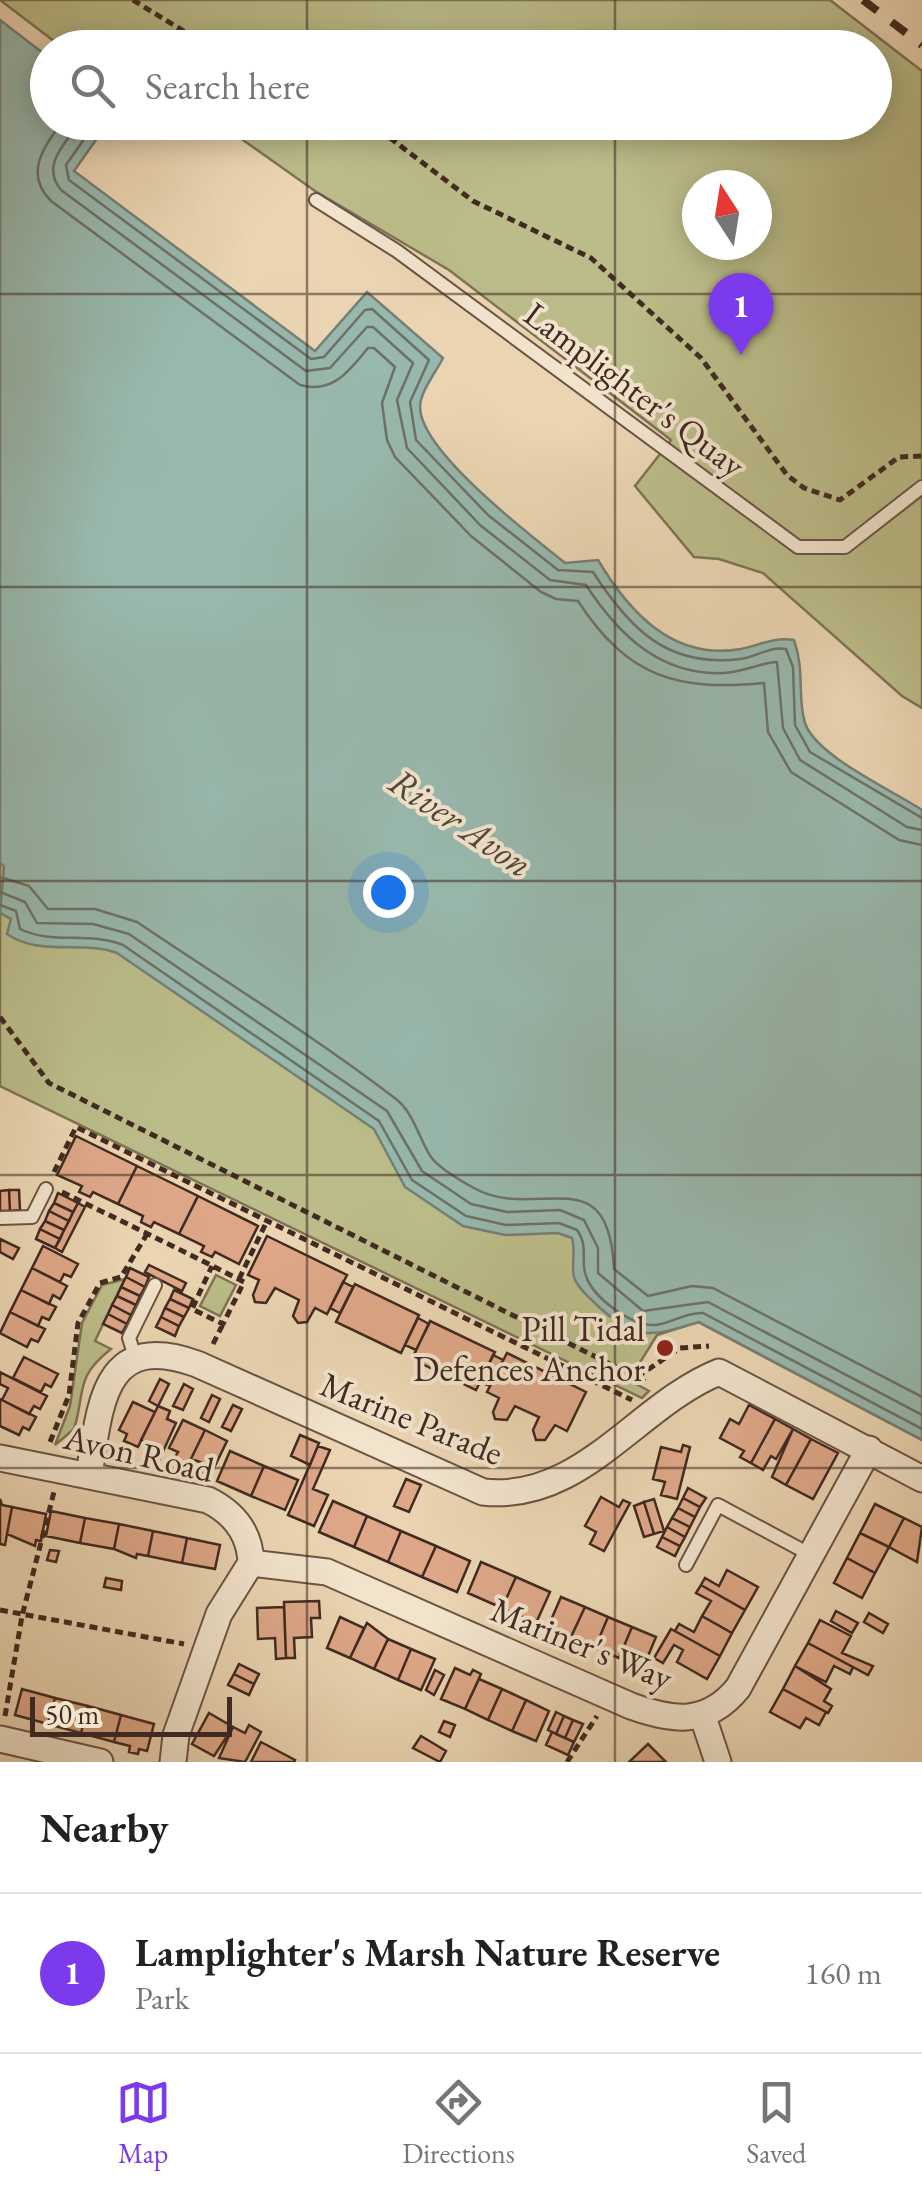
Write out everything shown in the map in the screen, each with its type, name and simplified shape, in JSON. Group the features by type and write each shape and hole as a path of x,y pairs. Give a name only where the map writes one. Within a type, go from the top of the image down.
{"street":[{"name":"Marine Parade","path":"136,1360 170,1357 197,1364 471,1487 494,1493 518,1493 552,1484 707,1377 724,1372 922,1479"},
{"path":"89,1475 106,1384 118,1368 136,1360"},
{"name":"Mariner's Way","path":"251,1563 326,1572 606,1696 666,1718 702,1716 718,1708 738,1688 868,1449"},
{"name":"Avon Road","path":"0,1458 215,1504 240,1525 251,1563"},
{"path":"173,1762 176,1735 206,1648 223,1607 251,1563"},
{"path":"702,1716 718,1762"},
{"path":"0,1739 100,1762"}],"lane":[{"name":"Lamplighter's Quay","path":"316,200 397,251 798,547 846,547 922,487"},
{"path":"0,1218 32,1216 46,1189"},
{"path":"136,1360 129,1338 155,1286"},
{"path":"686,1564 718,1505 811,1554"}],"path":[{"path":"132,0 181,30"},
{"path":"392,140 473,202 592,258 702,358 766,449 804,488 840,500 898,457 922,456"},
{"path":"0,1017 48,1083 637,1377"},
{"path":"212,1266 192,1308 223,1324 244,1282 212,1266 47,1185 76,1127 657,1413"},
{"path":"238,1279 267,1221"},
{"path":"0,1739 49,1468 66,1404 78,1322 100,1283 121,1277 147,1234"},
{"path":"0,1610 206,1648"},
{"path":"566,1762 590,1731 606,1696"}],"green space":[{"path":"0,0 830,0 869,30 39,30"},
{"path":"892,48 922,71 922,708 902,696 763,573 719,559 694,557 635,486 671,440 449,270 315,191 243,140 892,140"},
{"path":"0,650 922,1440 698,1322 657,1335 629,1380 649,1391 642,1398 0,1086"},
{"path":"216,1275 236,1285 220,1316 200,1306"},
{"path":"125,1279 95,1341 111,1349 86,1377 74,1429 55,1445 70,1406 82,1323 102,1285"}],"water":[{"name":"River Avon","path":"0,20 30,43 30,140 96,140 74,171 315,351 367,292 443,358 425,389 420,407 425,425 438,446 479,491 565,563 598,560 639,614 674,640 717,651 794,640 803,713 812,735 839,760 922,810 922,1440 699,1322 657,1333 624,1326 599,1307 576,1281 572,1238 558,1233 505,1235 463,1226 405,1187 374,1129 117,953 33,945 7,934 11,919 0,913 4,866 0,863"}],"building":[{"path":"76,1136 137,1166 118,1204 93,1192 90,1197 79,1192 82,1186 57,1175"},
{"path":"137,1166 198,1196 179,1234 154,1222 151,1227 141,1222 143,1216 118,1204"},
{"path":"9,1190 10,1211 0,1211 0,1191"},
{"path":"9,1190 19,1190 20,1210 10,1211"},
{"path":"58,1193 78,1203 73,1212 54,1203"},
{"path":"198,1196 258,1226 239,1264 215,1252 212,1257 201,1252 204,1246 179,1234"},
{"path":"54,1203 73,1212 69,1221 49,1211"},
{"path":"78,1203 85,1207 62,1252 55,1248"},
{"path":"49,1211 69,1221 64,1230 45,1221"},
{"path":"45,1221 64,1230 60,1239 40,1229"},
{"path":"40,1229 60,1239 55,1248 36,1239"},
{"path":"267,1236 347,1275 327,1314 315,1308 307,1322 298,1323 293,1316 299,1300 275,1288 266,1303 255,1302 253,1295 259,1280 248,1275"},
{"path":"0,1239 19,1248 13,1259 0,1252"},
{"path":"43,1246 78,1264 71,1277 64,1274 60,1282 32,1268"},
{"path":"149,1265 186,1283 182,1291 145,1272"},
{"path":"32,1268 67,1286 60,1299 53,1295 49,1304 21,1290"},
{"path":"130,1268 149,1277 145,1287 126,1277"},
{"path":"126,1277 145,1287 140,1296 121,1287"},
{"path":"343,1282 353,1287 340,1313 330,1308"},
{"path":"355,1284 419,1315 401,1353 336,1322"},
{"path":"121,1287 140,1296 136,1305 117,1296"},
{"path":"21,1290 56,1307 49,1320 42,1317 38,1326 10,1312"},
{"path":"174,1290 193,1299 189,1308 170,1299"},
{"path":"117,1296 136,1305 131,1315 112,1305"},
{"path":"170,1299 189,1308 184,1317 165,1308"},
{"path":"112,1305 131,1315 127,1324 108,1314"},
{"path":"165,1308 184,1317 179,1326 161,1317"},
{"path":"10,1312 45,1329 38,1342 31,1339 27,1347 0,1333"},
{"path":"108,1314 127,1324 122,1333 103,1324"},
{"path":"161,1317 179,1326 175,1336 156,1327"},
{"path":"418,1318 429,1324 416,1350 405,1345"},
{"path":"430,1321 495,1352 476,1390 412,1359"},
{"path":"507,1353 586,1392 567,1431 555,1425 545,1440 536,1440 533,1430 539,1417 515,1406 507,1420 495,1419 493,1412 499,1398 487,1392"},
{"path":"493,1355 503,1360 490,1386 480,1382"},
{"path":"24,1357 58,1374 51,1387 45,1384 41,1392 13,1378"},
{"path":"0,1372 47,1396 40,1409 34,1406 29,1414 2,1400 8,1388 0,1384"},
{"path":"160,1379 169,1384 158,1406 149,1401"},
{"path":"184,1384 193,1389 183,1410 173,1406"},
{"path":"212,1395 220,1399 209,1422 201,1418"},
{"path":"0,1399 36,1417 29,1430 23,1427 19,1435 0,1426"},
{"path":"133,1402 155,1412 138,1447 124,1441 127,1434 119,1430"},
{"path":"233,1405 242,1409 231,1431 222,1427"},
{"path":"749,1405 775,1419 751,1463 740,1457 744,1451 720,1438 730,1419 739,1424"},
{"path":"158,1406 170,1411 167,1419 176,1423 160,1458 146,1451 149,1445 141,1440"},
{"path":"775,1419 793,1429 776,1459 771,1456 763,1470 751,1463"},
{"path":"183,1420 205,1430 188,1465 174,1459 178,1452 169,1448"},
{"path":"793,1429 811,1439 786,1485 772,1477"},
{"path":"205,1430 227,1441 210,1476 196,1469 200,1462 191,1459"},
{"path":"300,1435 319,1443 310,1465 291,1456"},
{"path":"811,1439 838,1453 813,1499 786,1485"},
{"path":"683,1445 690,1447 677,1499 661,1495 665,1482 653,1479 661,1447 681,1452"},
{"path":"318,1446 330,1450 313,1489 328,1495 314,1526 288,1515"},
{"path":"230,1451 264,1466 251,1496 217,1481"},
{"path":"264,1466 298,1480 285,1510 251,1496"},
{"path":"406,1479 421,1485 409,1512 394,1506"},
{"path":"688,1488 706,1498 700,1507 683,1498"},
{"path":"601,1497 619,1507 623,1500 630,1503 604,1551 590,1544 596,1532 585,1526"},
{"path":"683,1498 700,1507 695,1517 678,1508"},
{"path":"0,1499 2,1505 12,1507 5,1545 0,1544"},
{"path":"654,1499 664,1531 654,1534 644,1502"},
{"path":"333,1501 367,1516 354,1547 319,1532"},
{"path":"644,1502 654,1534 644,1537 634,1506"},
{"path":"875,1504 904,1518 889,1547 860,1533"},
{"path":"12,1507 46,1514 41,1541 36,1540 35,1546 7,1534"},
{"path":"678,1508 695,1517 690,1527 672,1518"},
{"path":"51,1511 85,1518 80,1543 46,1536"},
{"path":"367,1516 401,1531 388,1562 354,1547"},
{"path":"85,1518 119,1524 114,1549 80,1543"},
{"path":"672,1518 690,1527 685,1537 667,1527"},
{"path":"904,1518 922,1527 917,1562 889,1547"},
{"path":"119,1524 153,1531 148,1556 137,1554 136,1558 114,1549"},
{"path":"667,1527 685,1537 680,1546 662,1537"},
{"path":"153,1531 187,1538 182,1563 148,1556"},
{"path":"401,1531 436,1546 422,1577 388,1562"},
{"path":"860,1533 889,1547 875,1573 847,1558"},
{"path":"662,1537 680,1546 675,1556 657,1547"},
{"path":"187,1538 220,1545 215,1569 182,1563"},
{"path":"436,1546 470,1561 457,1592 422,1577"},
{"path":"50,1550 59,1551 56,1562 47,1560"},
{"path":"847,1558 875,1573 862,1598 834,1583"},
{"path":"481,1562 516,1577 502,1608 468,1593"},
{"path":"727,1570 758,1587 745,1610 701,1585 705,1578 719,1586"},
{"path":"516,1577 550,1592 536,1623 502,1608"},
{"path":"106,1578 122,1581 121,1590 104,1587"},
{"path":"701,1585 745,1610 732,1633 702,1616 711,1601 696,1593"},
{"path":"561,1597 585,1607 571,1637 548,1627"},
{"path":"319,1601 320,1618 311,1618 312,1637 294,1638 295,1658 286,1658 284,1602"},
{"path":"284,1607 286,1658 276,1659 275,1638 258,1639 257,1608"},
{"path":"585,1607 608,1617 595,1648 571,1637"},
{"path":"836,1611 858,1623 852,1633 831,1621"},
{"path":"869,1613 888,1624 883,1633 864,1622"},
{"path":"702,1616 732,1633 720,1656 675,1631 679,1624 694,1632"},
{"path":"340,1617 364,1628 350,1658 327,1648"},
{"path":"608,1617 632,1627 619,1658 595,1648"},
{"path":"820,1620 851,1636 842,1653 873,1666 868,1675 808,1643"},
{"path":"367,1623 388,1639 374,1669 350,1658"},
{"path":"632,1627 656,1637 643,1668 619,1658"},
{"path":"671,1629 720,1656 707,1679 677,1662 683,1650 674,1645 663,1663 654,1658"},
{"path":"388,1639 411,1649 398,1680 374,1669"},
{"path":"808,1643 853,1667 850,1674 834,1666 826,1682 795,1666"},
{"path":"411,1649 435,1659 421,1690 398,1680"},
{"path":"239,1664 259,1674 254,1684 234,1674"},
{"path":"795,1666 831,1689 824,1701 832,1706 828,1713 783,1689"},
{"path":"455,1668 470,1675 473,1670 481,1674 465,1709 441,1699"},
{"path":"435,1670 444,1675 434,1695 426,1690"},
{"path":"234,1674 254,1684 249,1695 228,1685"},
{"path":"479,1679 502,1689 488,1720 465,1709"},
{"path":"22,1689 55,1698 48,1724 15,1715"},
{"path":"502,1689 526,1700 512,1731 488,1720"},
{"path":"783,1689 826,1712 819,1725 806,1718 800,1728 770,1712"},
{"path":"55,1698 88,1706 81,1733 48,1724"},
{"path":"526,1700 549,1711 536,1741 512,1731"},
{"path":"88,1706 121,1715 114,1742 81,1733"},
{"path":"556,1712 564,1716 556,1734 548,1730"},
{"path":"209,1713 233,1727 214,1756 192,1744"},
{"path":"121,1715 154,1724 147,1751 129,1752 130,1746 114,1742"},
{"path":"564,1716 573,1720 565,1738 556,1734"},
{"path":"573,1720 583,1724 574,1742 565,1738"},
{"path":"444,1721 455,1725 450,1737 439,1732"},
{"path":"249,1725 261,1732 245,1762 219,1758 233,1727 245,1733"},
{"path":"552,1732 574,1742 568,1755 546,1745"},
{"path":"421,1736 446,1751 440,1762 413,1748"},
{"path":"261,1742 295,1760 294,1762 251,1762"},
{"path":"648,1744 666,1762 629,1762"}],"railway":[{"path":"863,0 922,45"}],"place":[{"name":"Lamplighter's Marsh Nature Reserve","path":"741,355"},
{"name":"Pill Tidal Defences Anchor","path":"665,1348"}]}
